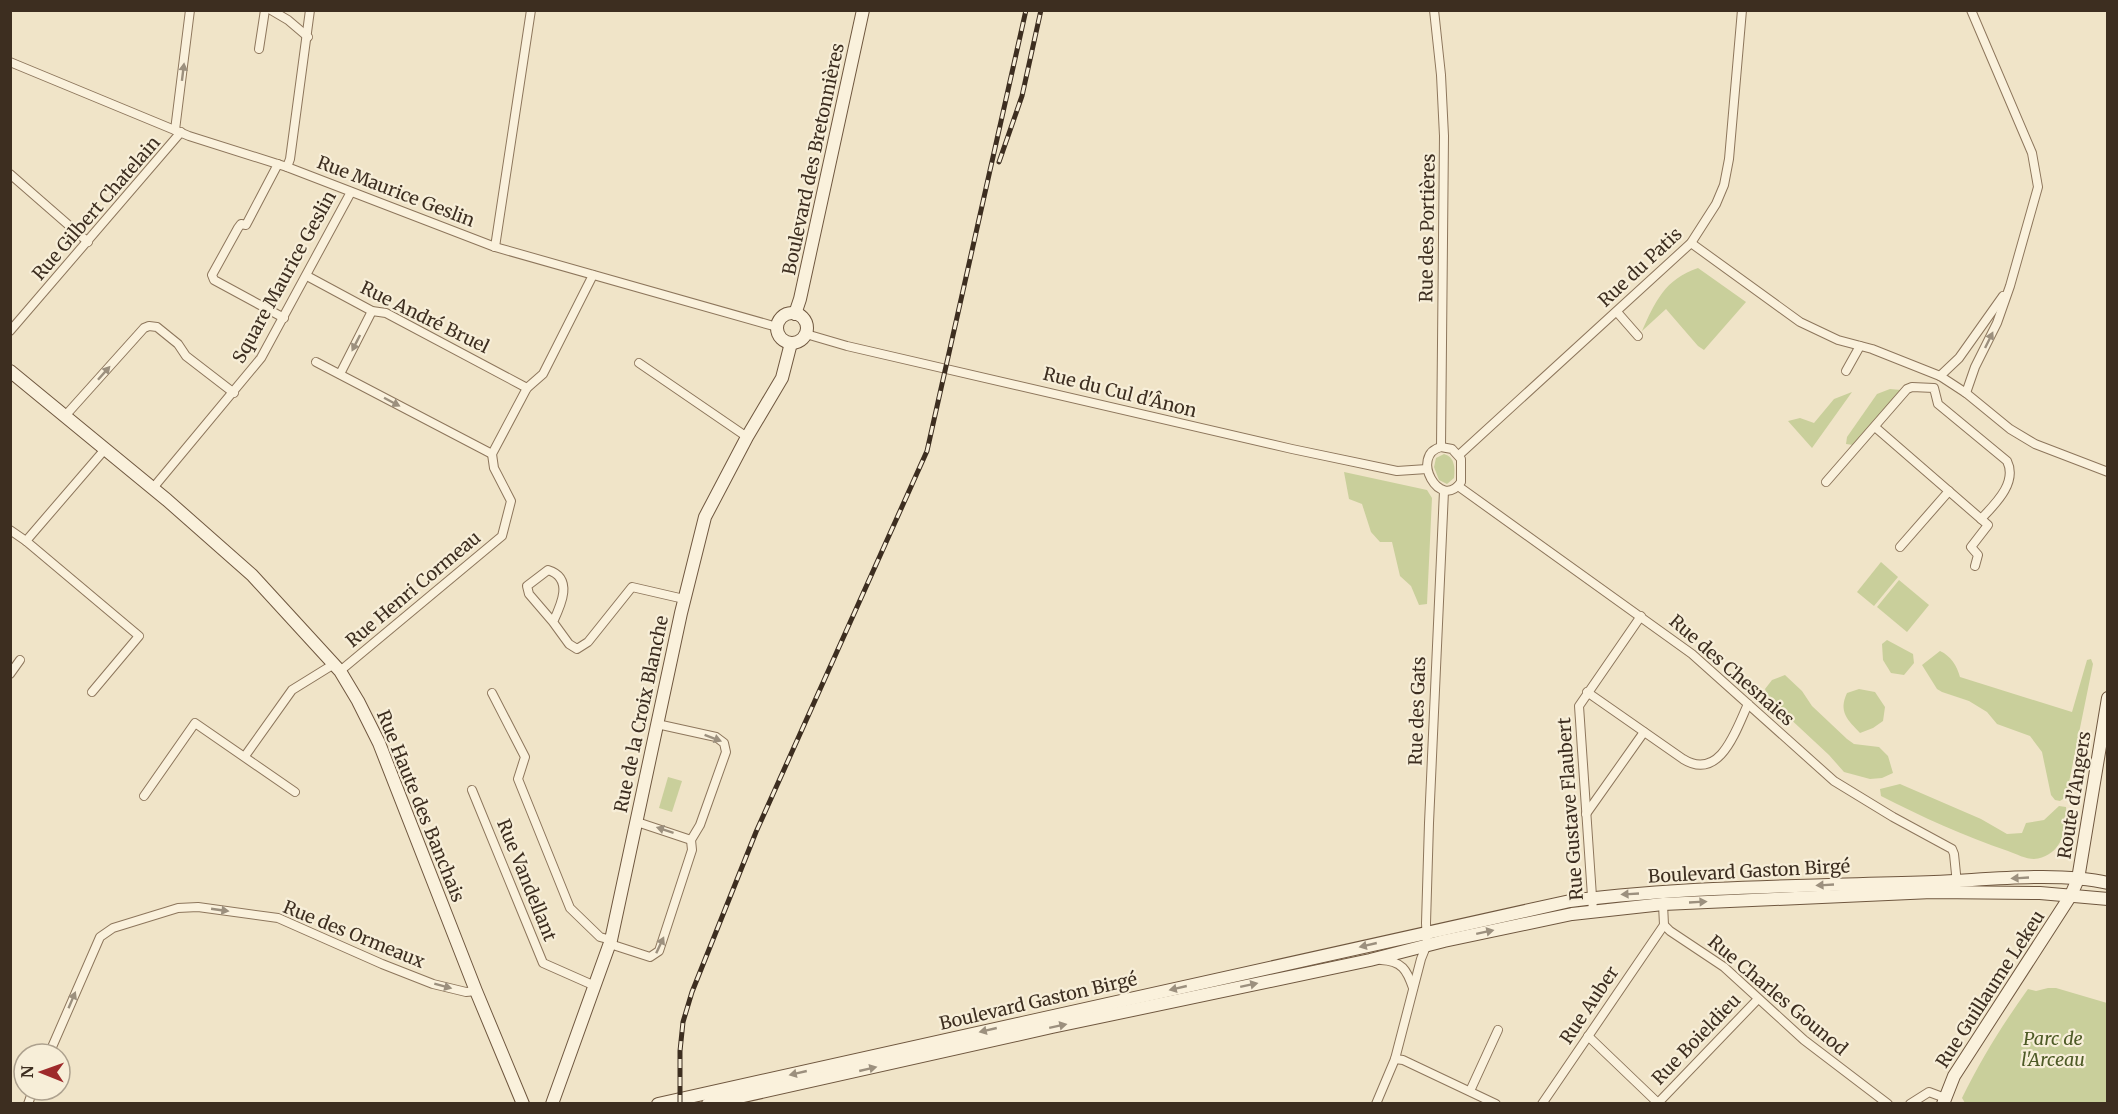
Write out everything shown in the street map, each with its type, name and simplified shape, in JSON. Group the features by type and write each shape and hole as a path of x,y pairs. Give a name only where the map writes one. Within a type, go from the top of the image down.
{"main road":[{"name":"Boulevard des Bretonnières","path":"795,314 863,10"},
{"path":"795,314 804,320 806,334 801,340 791,343 779,336 777,327 783,317 795,314"},
{"name":"Rue de la Croix Blanche","path":"552,1104 611,942 684,599 705,517 747,437 782,378 791,343"},
{"name":"Rue Haute des Banchais","path":"10,371 153,488 252,575 337,667 358,701 379,743 523,1104"},
{"name":"Route d’Angers","path":"2071,895 2079,879 2103,757 2108,698"},
{"name":"Boulevard Gaston Birgé","path":"658,1104 1427,938 1570,901 1593,904 1663,904 1957,886 2039,878 2079,879 2108,883"},
{"name":"Boulevard Gaston Birgé","path":"1593,904 1616,895 1832,884 1957,886 2108,899"},
{"name":"Rue Guillaume Lekeu","path":"1944,1101 1954,1076 1965,1058 2071,895"},
{"name":"Boulevard Gaston Birgé","path":"708,1104 1062,1025 1370,960 1427,938"}],"street":[{"path":"178,131 190,10"},
{"path":"259,49 265,10"},
{"path":"271,10 288,20 308,37"},
{"path":"287,167 308,37 310,10"},
{"path":"495,247 531,10"},
{"name":"Rue des Portières","path":"1434,10 1441,75 1444,136 1441,447"},
{"name":"Rue du Patis","path":"1459,455 1691,243 1716,204 1724,185 1729,159 1742,10"},
{"path":"1966,393 1975,367 1997,323 2010,286 2038,187 2032,153 1971,10"},
{"name":"Rue Maurice Geslin","path":"13,67 178,131 287,167 495,247 777,327"},
{"name":"Rue Gilbert Chatelain","path":"10,331 88,242 178,131"},
{"path":"278,164 246,225 242,224 238,228 212,275 214,280 284,318"},
{"path":"10,174 88,242"},
{"name":"Square Maurice Geslin","path":"153,488 261,358 351,192"},
{"path":"1691,243 1800,322 1838,340 1940,376 1966,393 2010,429 2035,444 2107,471"},
{"path":"316,362 492,454 528,388 543,374 593,275"},
{"name":"Rue André Bruel","path":"307,276 372,311 386,313 528,388"},
{"path":"1940,376 1959,358 2010,286"},
{"path":"340,375 372,311"},
{"path":"1617,312 1638,336"},
{"path":"65,416 144,328 149,326 157,327 178,344 186,356 234,393"},
{"name":"Rue du Cul d'Ânon","path":"806,334 847,346 1292,449 1397,471 1428,469"},
{"path":"1846,371 1860,346"},
{"path":"639,363 747,437"},
{"path":"1826,482 1907,389 1912,387 1934,388 1938,404 2007,461 2009,466 2006,489 1981,519"},
{"path":"1875,427 1988,525 1971,547 1978,555 1975,566"},
{"path":"1441,447 1452,448 1459,455 1462,477 1458,486 1451,491 1444,491 1436,487 1428,469 1430,456 1441,447"},
{"path":"26,541 105,448"},
{"name":"Rue Henri Cormeau","path":"245,756 292,690 337,667 502,536 511,501 494,468 492,454"},
{"name":"Rue des Chesnaies","path":"1458,486 1692,654 1834,781 1952,849 1957,886"},
{"name":"Rue des Gats","path":"1376,1104 1395,1059 1427,938 1444,491"},
{"path":"1900,547 1949,491"},
{"path":"10,530 139,636 92,692"},
{"path":"553,622 561,605 564,590 563,583 554,572 548,570 527,586 529,594 569,644 577,649 588,642 632,587 684,599"},
{"name":"Rue Gustave Flaubert","path":"1593,904 1579,713 1582,699 1641,616"},
{"path":"10,674 20,660"},
{"path":"1587,692 1695,765 1708,764 1718,758 1728,746 1749,704"},
{"path":"492,693 525,757 518,779 570,908 600,937 646,956 656,954 670,919 692,850 691,840 700,825 726,752 722,740 716,737 657,724"},
{"path":"144,796 195,723 295,792"},
{"path":"1586,814 1644,732"},
{"name":"Rue Vandellant","path":"472,790 543,963 595,987"},
{"path":"638,822 691,840"},
{"path":"1663,904 1664,925"},
{"name":"Rue des Ormeaux","path":"54,1042 100,937 113,928 178,908 198,907 278,918 423,980 466,993 476,991"},
{"name":"Rue Charles Gounod","path":"1664,925 1724,967 1804,1040 1888,1104"},
{"name":"Rue Auber","path":"1542,1104 1664,925"},
{"path":"1370,960 1397,963 1407,973 1413,989"},
{"name":"Rue Boieldieu","path":"1658,1103 1758,999"},
{"path":"1470,1091 1498,1030"},
{"path":"1588,1036 1658,1103"},
{"path":"1395,1059 1403,1060 1496,1104"},
{"path":"1910,1104 1929,1092 1944,1101"}],"green space":[{"path":"1698,268 1746,302 1704,350 1666,309 1642,331 1657,301 1669,285 1677,278"},
{"path":"1890,389 1901,390 1853,445 1846,444 1847,437 1877,394"},
{"path":"1852,392 1812,448 1788,421 1800,418 1814,423 1834,399"},
{"path":"1444,454 1452,460 1454,467 1454,478 1447,484 1439,480 1434,467 1436,458"},
{"path":"1344,472 1427,490 1432,498 1427,604 1419,605 1411,586 1400,576 1392,542 1380,542 1371,532 1362,504 1349,499"},
{"path":"1881,562 1898,577 1874,606 1857,592"},
{"path":"1899,580 1929,605 1907,632 1877,607"},
{"path":"1887,640 1913,654 1914,663 1904,675 1891,673 1883,660 1882,644"},
{"path":"1940,651 1953,662 1960,677 2072,712 2087,660 2091,659 2093,664 2066,797 2060,801 2055,800 2051,795 2042,752 2030,736 1997,724 1987,712 1969,701 1937,689 1922,665"},
{"path":"1785,675 1802,691 1812,706 1847,739 1854,744 1879,747 1888,756 1893,773 1882,778 1870,779 1844,772 1769,699 1765,689 1772,680"},
{"path":"1859,689 1875,692 1885,707 1883,721 1860,733 1848,720 1844,711 1844,700 1847,693"},
{"path":"668,777 682,781 672,812 659,808"},
{"path":"1900,784 1981,819 2007,834 2022,833 2026,823 2044,820 2059,806 2066,807 2064,833 2061,841 2050,853 2034,859 2024,857 1943,826 1881,796 1880,789"},
{"name":"Parc de l'Arceau","path":"2056,988 2107,1003 2107,1103 1965,1103 1962,1098 1977,1069 2028,989 2036,991"}],"railway":[{"path":"680,1104 680,1051 683,1022 692,992 756,832 927,451 1026,10"},
{"path":"999,162 1022,96 1041,10"}]}
